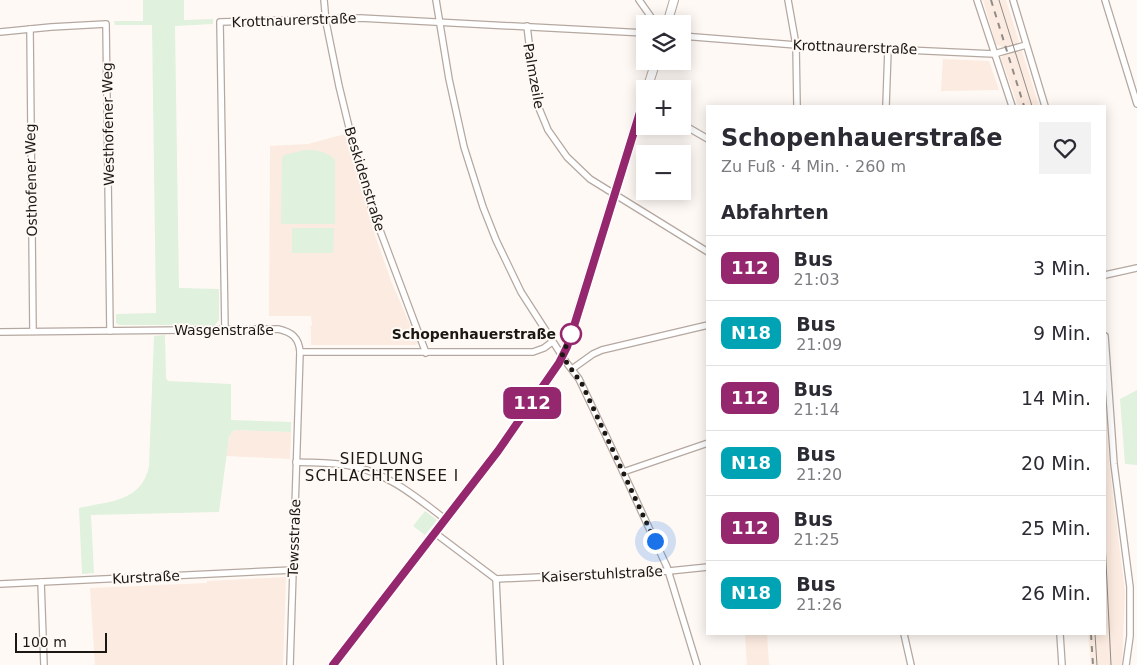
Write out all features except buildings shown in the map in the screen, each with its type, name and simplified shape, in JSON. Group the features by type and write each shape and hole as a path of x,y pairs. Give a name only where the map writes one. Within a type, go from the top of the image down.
{"main road":[{"path":"670,15 674,0"},
{"path":"333,665 498,451 562,356 574,326 636,124"}],"street":[{"name":"Beskidenstraße","path":"324,0 339,86 356,156 397,280 426,353"},
{"path":"436,0 449,79 464,147 483,208 521,292 552,342 582,384 669,571 697,665"},
{"path":"639,0 650,15"},
{"path":"788,0 796,45 797,105"},
{"path":"977,0 1012,105"},
{"path":"1013,0 1045,105"},
{"path":"1104,0 1137,104"},
{"name":"Krottnaurerstraße","path":"226,330 220,22 326,18 636,32"},
{"name":"Westhofener Weg","path":"0,32 106,24 110,331"},
{"name":"Palmzeile","path":"526,26 535,94 542,119 554,141 590,179 706,251"},
{"name":"Osthofener Weg","path":"30,29 33,331"},
{"name":"Krottnaurerstraße","path":"691,37 796,45 994,54 1026,45"},
{"path":"886,105 888,49"},
{"path":"691,129 706,138"},
{"path":"1106,275 1137,268"},
{"path":"572,369 602,350 706,325"},
{"name":"Wasgenstraße","path":"0,332 284,330 291,333 297,339 300,352"},
{"path":"300,352 533,352 544,348 552,342"},
{"path":"1106,350 1114,464 1130,587 1130,636 1126,665"},
{"name":"Tewsstraße","path":"290,665 300,352"},
{"path":"623,472 706,445"},
{"path":"296,462 351,466 380,475 403,488 445,519"},
{"path":"435,533 496,579 500,665"},
{"name":"Kaiserstuhlstraße","path":"496,579 669,571 706,567"},
{"name":"Kurstraße","path":"0,584 293,570"},
{"path":"41,582 44,665"},
{"path":"904,635 911,665"},
{"path":"1060,635 1062,665"}],"shaded area":[{"path":"983,0 1006,0 1039,105 1018,105 1001,58 1004,55 1001,46 996,45"},
{"path":"943,59 989,61 999,90 941,91"},
{"path":"345,134 375,235 391,281 418,343 416,345 311,345 311,316 269,316 270,146 308,144"},
{"path":"1106,402 1109,463 1125,592 1122,665 1091,665 1088,635 1106,635"},
{"path":"236,430 291,432 290,459 226,456 230,434"},
{"path":"286,577 283,665 95,665 90,588 207,583 207,581"},
{"path":"745,635 767,635 769,665 747,665"}],"green space":[{"path":"143,0 184,0 184,20 213,19 213,24 175,26 179,288 219,289 219,320 215,325 119,325 116,323 116,314 156,313 152,25 115,25 114,21 143,21"},
{"path":"305,150 322,152 335,160 335,224 281,224 282,158 284,155"},
{"path":"292,228 334,228 333,253 292,253"},
{"path":"165,335 166,378 168,381 231,384 231,420 291,422 291,432 236,430 232,432 229,437 219,512 91,515 94,573 82,574 79,508 123,498 139,487 145,478 149,466 154,336"},
{"path":"1137,390 1137,465 1125,464 1120,399"},
{"path":"425,511 437,520 425,535 413,526"}],"tram line":[{"path":"999,0 1032,105"},
{"path":"1106,562 1111,665"},
{"path":"1095,635 1097,665"}],"railway":[{"path":"991,0 1024,105"},
{"path":"1091,635 1093,665"}],"bus line":[{"name":"112","path":"333,665 498,451 559,363 574,326 636,125"}],"place":[{"name":"Schopenhauerstraße","path":"571,334"}],"district":[{"name":"SIEDLUNG SCHLACHTENSEE I","path":"382,468"}],"route":[{"path":"571,334 572,332 562,356 582,384 655,541"}]}
